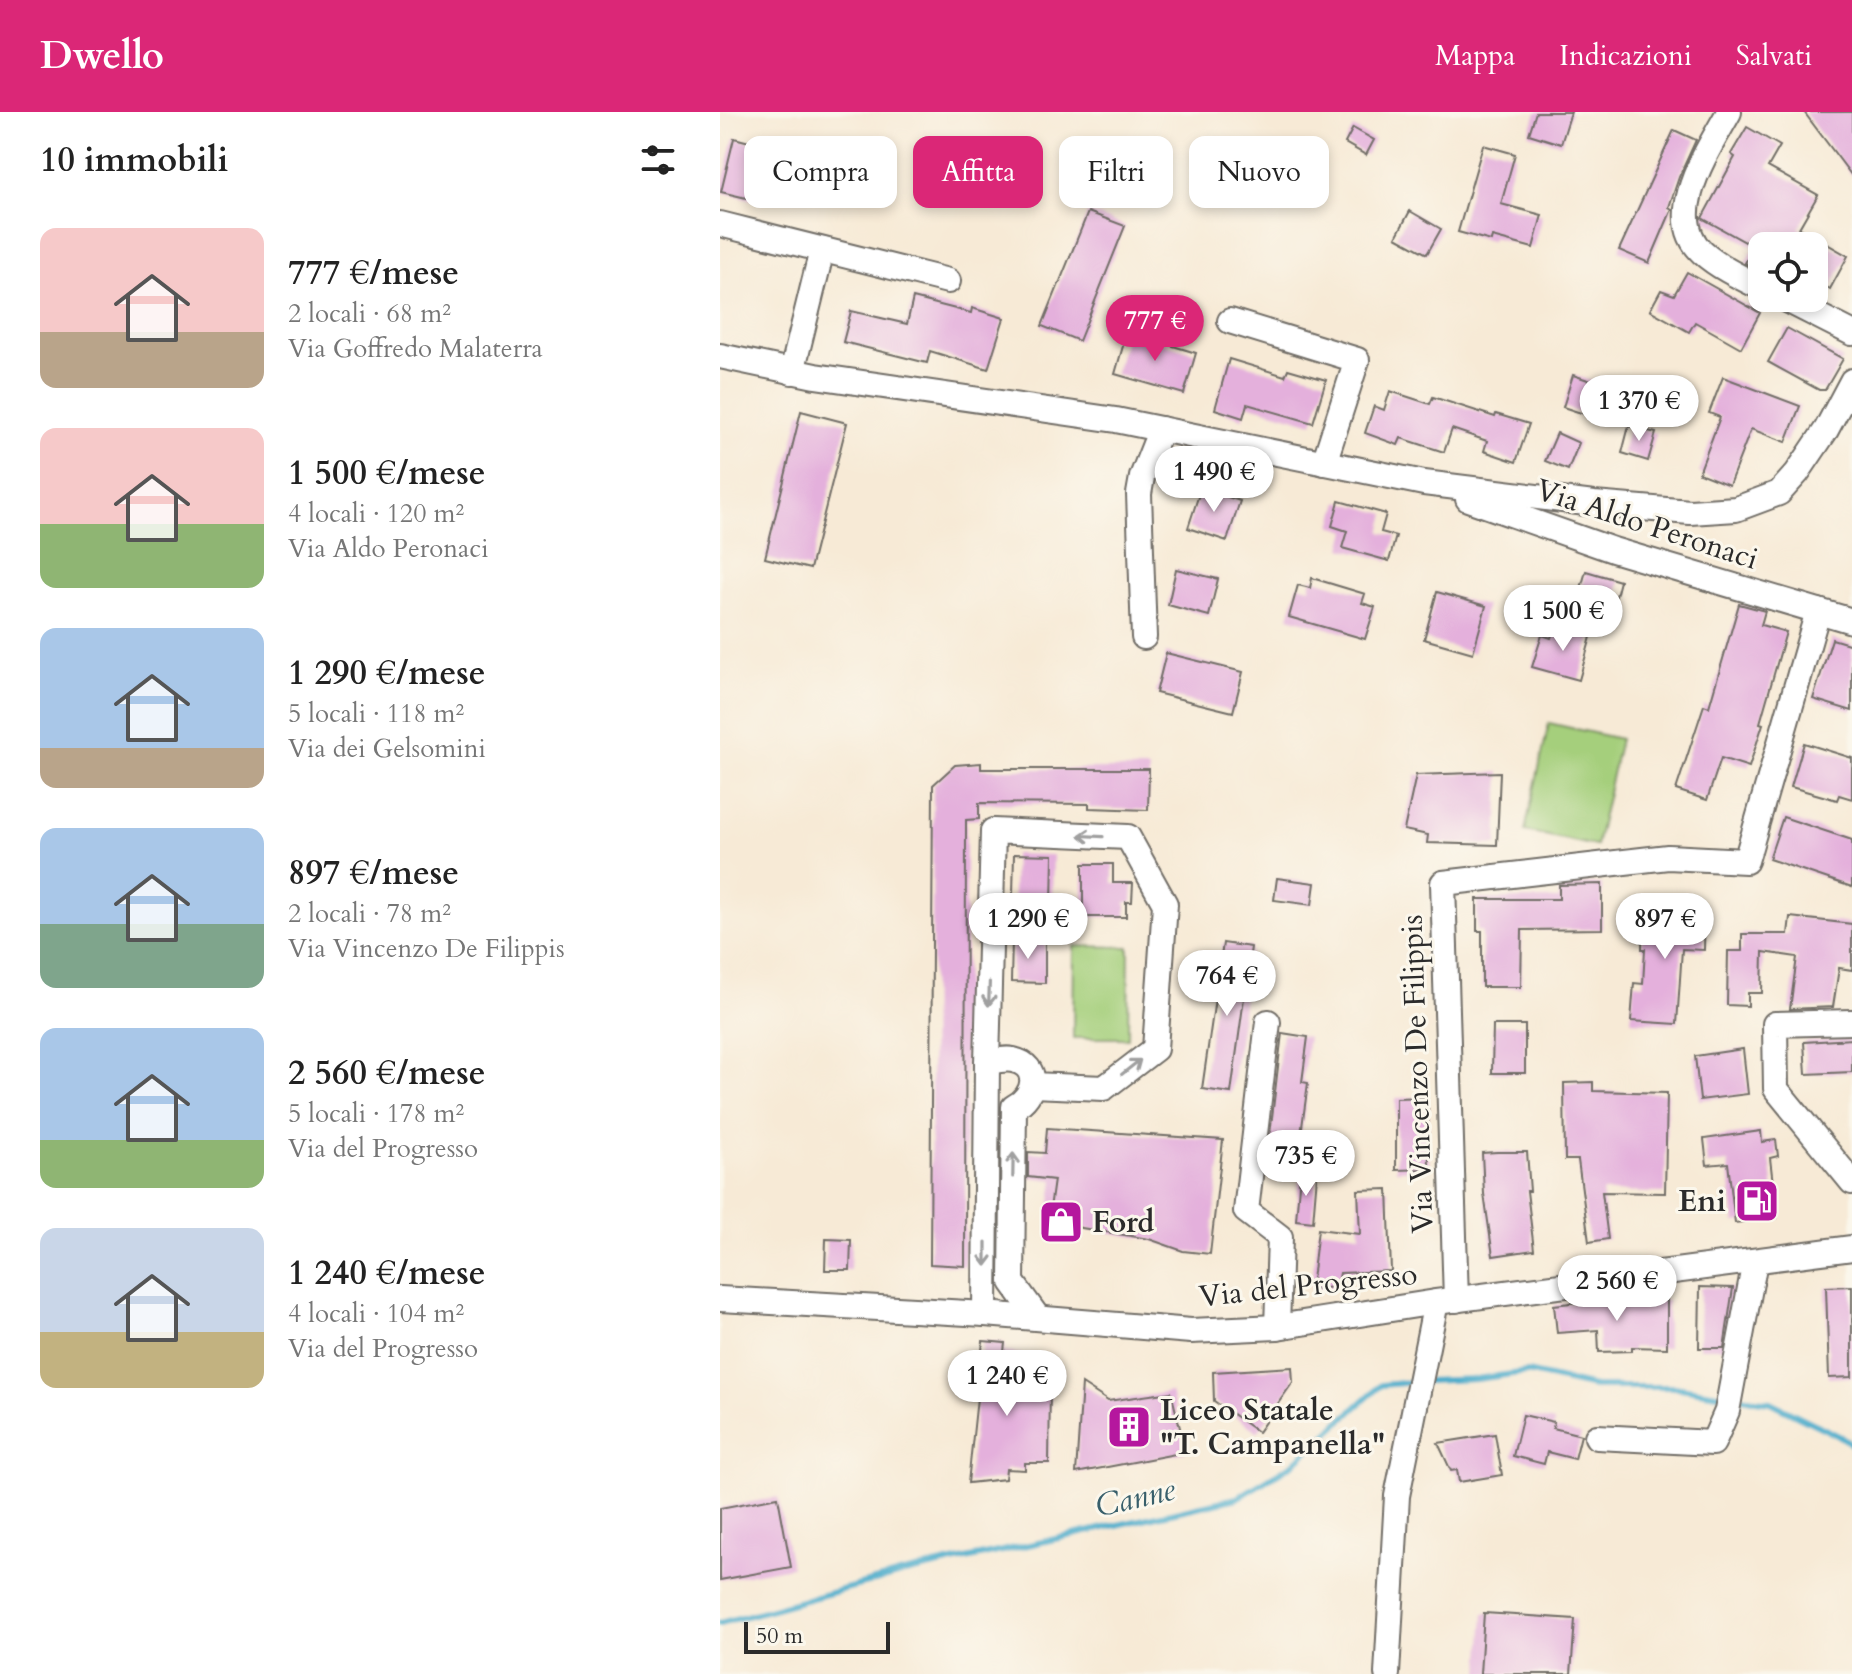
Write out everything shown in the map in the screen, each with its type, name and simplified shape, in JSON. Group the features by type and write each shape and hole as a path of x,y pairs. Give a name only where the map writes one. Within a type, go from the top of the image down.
{"street":[{"path":"1729,112 1694,178 1686,208 1687,230 1701,252 1748,281"},
{"path":"720,224 948,281"},
{"path":"792,372 822,250"},
{"path":"1811,312 1852,333"},
{"path":"1230,321 1357,360 1324,463"},
{"path":"720,356 792,372 1116,420 1424,483 1594,504 1690,512 1736,509 1779,493 1797,473 1826,430 1852,381"},
{"path":"1144,637 1139,494 1142,477 1161,429"},
{"name":"Via Aldo Peronaci","path":"1424,483 1613,550 1852,621"},
{"name":"Via Vincenzo De Filippis","path":"1446,1301 1443,883 1668,857 1746,861 1818,611"},
{"path":"985,1314 993,831 1128,837 1165,904 1155,1049 1104,1088 1032,1085"},
{"path":"1268,1022 1246,1211 1280,1237 1277,1327"},
{"path":"1852,1022 1775,1024 1776,1089 1852,1182"},
{"path":"987,1063 1013,1060 1030,1073 1032,1085 1029,1095 1014,1107 1012,1282 1038,1318"},
{"name":"Via del Progresso","path":"720,1299 985,1314 1191,1331 1277,1327 1446,1301 1852,1248"},
{"path":"1597,1437 1713,1443 1727,1411 1755,1261"},
{"path":"1387,1674 1397,1496 1429,1339 1446,1301"}],"green space":[{"path":"1549,723 1620,739 1596,846 1525,831"},
{"path":"1074,946 1129,947 1128,1038 1073,1038"}],"building":[{"path":"1536,112 1571,112 1561,144 1529,134"},
{"path":"1804,112 1852,112 1852,176"},
{"path":"1747,127 1780,146 1768,167 1818,195 1799,228 1806,232 1748,232 1748,244 1702,218 1735,157 1731,154"},
{"path":"1353,128 1374,140 1366,155 1345,143"},
{"path":"1674,130 1696,140 1679,177 1669,207 1672,209 1649,263 1619,250"},
{"path":"734,138 744,141 744,197 721,192"},
{"path":"1483,145 1515,154 1501,204 1542,215 1533,248 1458,232"},
{"path":"1410,211 1441,229 1427,254 1396,237"},
{"path":"1088,212 1125,226 1079,341 1042,326"},
{"path":"1828,245 1848,256 1828,288"},
{"path":"1687,272 1748,306 1748,312 1760,313 1741,348 1695,322 1689,332 1650,310 1661,290 1674,295"},
{"path":"913,298 971,313 972,308 1004,318 988,369 930,351 927,363 843,342 851,311 907,324"},
{"path":"1787,328 1843,359 1825,390 1819,390 1768,362"},
{"path":"1127,332 1196,353 1184,394 1115,374"},
{"path":"1229,359 1285,376 1288,369 1326,380 1313,423 1247,404 1243,418 1215,409"},
{"path":"1573,375 1597,383 1587,415 1563,407"},
{"path":"1723,377 1800,406 1786,442 1751,429 1729,485 1699,473 1720,417 1709,413"},
{"path":"1390,391 1430,404 1433,397 1495,417 1496,414 1529,424 1516,462 1484,451 1487,441 1452,429 1444,452 1401,438 1398,445 1365,433 1374,406 1384,410"},
{"path":"801,411 847,423 810,569 765,558"},
{"path":"1629,426 1656,433 1648,461 1622,453"},
{"path":"1557,433 1579,443 1568,470 1545,461"},
{"path":"1201,488 1240,501 1227,541 1188,528"},
{"path":"1339,501 1386,514 1381,532 1396,536 1389,561 1342,548 1347,531 1332,526"},
{"path":"1176,569 1218,579 1209,616 1168,605"},
{"path":"1586,571 1620,581 1612,612 1577,602"},
{"path":"1312,578 1365,594 1362,603 1375,607 1365,639 1289,617 1298,585 1310,588"},
{"path":"1437,592 1486,606 1473,653 1424,639"},
{"path":"1739,604 1765,611 1761,625 1786,632 1749,767 1721,758 1707,800 1676,790 1704,705 1709,707"},
{"path":"1555,626 1591,637 1579,680 1532,667 1542,635 1551,638"},
{"path":"1832,639 1852,645 1852,711 1813,699"},
{"path":"1166,653 1243,672 1233,712 1156,693"},
{"path":"1804,743 1852,758 1852,799 1839,795 1837,800 1791,787"},
{"path":"981,763 981,769 1149,769 1148,810 1089,808 1089,804 979,803 979,819 966,820 965,1266 930,1264 933,785 955,765"},
{"path":"1500,772 1497,845 1427,843 1428,835 1404,830 1416,775"},
{"path":"1783,817 1852,840 1852,887 1769,859"},
{"path":"1014,854 1053,855 1052,904 1036,904 1029,911 1013,895"},
{"path":"1083,864 1113,864 1113,883 1133,883 1132,902 1126,902 1126,917 1083,917"},
{"path":"1277,878 1315,883 1312,905 1274,900"},
{"path":"1602,884 1602,929 1522,930 1521,987 1482,987 1482,931 1477,931 1477,899 1559,899 1559,885"},
{"path":"1643,908 1705,909 1704,950 1682,949 1677,1024 1631,1021 1634,983 1643,984"},
{"path":"1790,917 1852,924 1852,970 1839,968 1833,1007 1790,1009 1797,957 1763,952 1762,993 1748,993 1748,1006 1727,1005 1728,951 1742,951 1742,934 1788,934"},
{"path":"1012,940 1045,940 1045,983 1011,982"},
{"path":"1223,943 1251,947 1231,1093 1202,1089"},
{"path":"1493,1025 1525,1025 1525,1073 1492,1073"},
{"path":"1282,1033 1308,1037 1302,1082 1308,1083 1297,1164 1267,1160"},
{"path":"1852,1039 1852,1072 1806,1074 1804,1042"},
{"path":"1743,1049 1748,1094 1700,1100 1695,1056"},
{"path":"1593,1082 1593,1091 1667,1093 1665,1193 1602,1192 1608,1239 1589,1242 1578,1160 1565,1160 1564,1083"},
{"path":"1428,1097 1429,1169 1396,1170 1396,1098"},
{"path":"1047,1128 1223,1140 1210,1254 1183,1251 1149,1239 1075,1227 1073,1236 1047,1230 1054,1180 1028,1177 1028,1152 1045,1153"},
{"path":"1761,1131 1762,1142 1776,1140 1778,1156 1770,1158 1777,1218 1735,1223 1728,1163 1707,1165 1704,1139"},
{"path":"1527,1152 1530,1191 1527,1191 1534,1250 1493,1256 1482,1153"},
{"path":"1300,1173 1317,1175 1313,1222 1296,1220"},
{"path":"1388,1189 1391,1271 1340,1273 1337,1287 1311,1289 1318,1229 1360,1234 1358,1190"},
{"path":"826,1239 851,1240 850,1270 825,1270"},
{"path":"1852,1286 1852,1377 1829,1378 1826,1287"},
{"path":"1700,1287 1733,1288 1724,1348 1699,1348"},
{"path":"1597,1300 1667,1300 1667,1348 1632,1347 1632,1351 1599,1352 1598,1330 1557,1333 1554,1305"},
{"path":"983,1341 1005,1343 1004,1352 1021,1354 1017,1387 1050,1387 1049,1463 1025,1463 1025,1470 1006,1469 1005,1479 968,1483"},
{"path":"1292,1367 1293,1382 1258,1432 1214,1401 1213,1372"},
{"name":"Liceo Statale \"T. Campanella\"","path":"1082,1384 1108,1401 1171,1392 1186,1452 1076,1473"},
{"path":"1523,1415 1554,1422 1553,1428 1581,1435 1575,1459 1547,1452 1544,1464 1513,1456"},
{"path":"1495,1434 1502,1475 1459,1482 1457,1470 1451,1471 1438,1443"},
{"path":"778,1497 791,1567 720,1580 720,1508"},
{"path":"1484,1613 1575,1619 1571,1674 1480,1674"}],"waterway":[{"name":"Canne","path":"1426,1381 1476,1379 1527,1372 1594,1387 1674,1387 1724,1395"},
{"name":"Canne","path":"720,1623 904,1573 1237,1498 1293,1464 1381,1385 1415,1382"},
{"name":"Canne","path":"1735,1397 1770,1402 1852,1445"}],"place":[{"name":"Eni","path":"1757,1201"},
{"name":"Ford","path":"1061,1222"},
{"name":"Liceo Statale \"T. Campanella\"","path":"1129,1427"}]}
